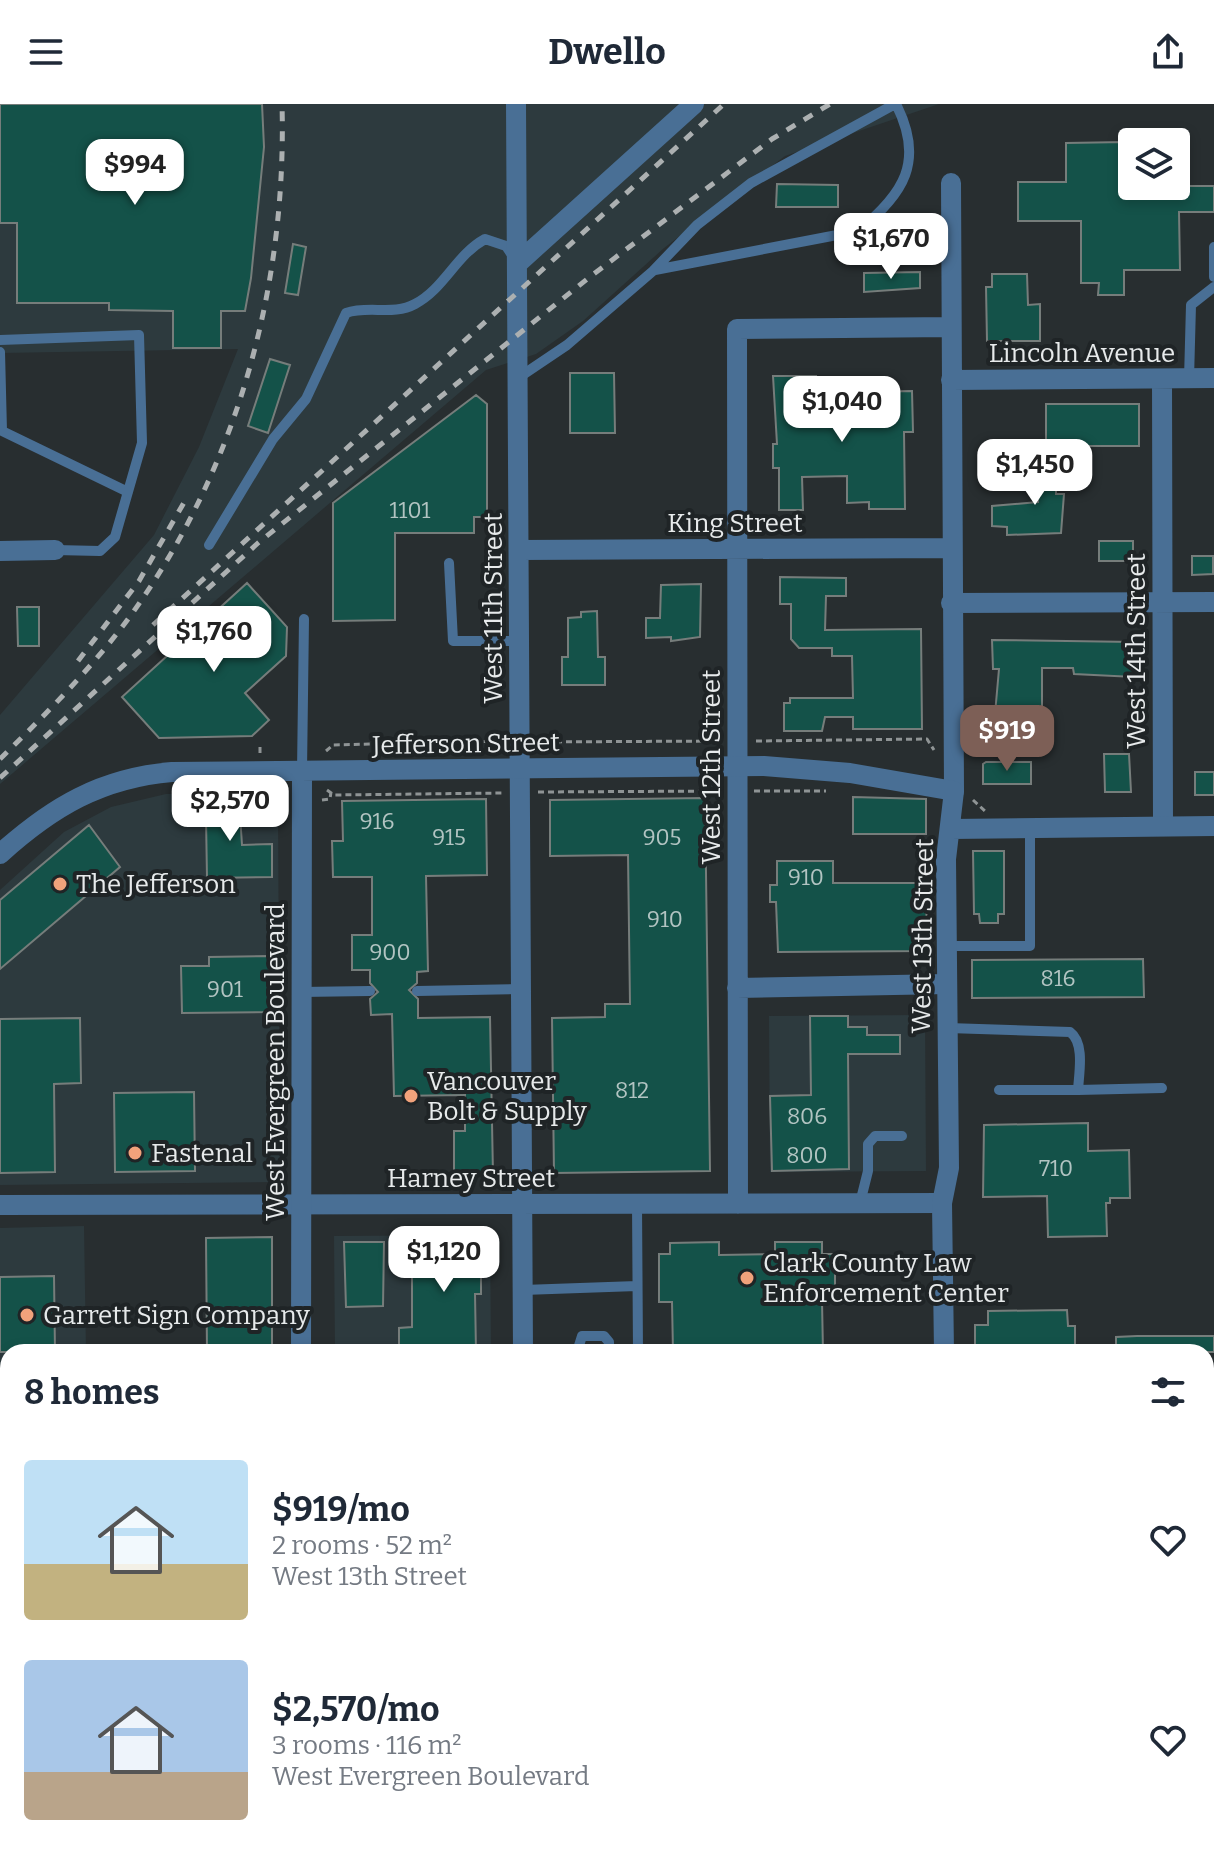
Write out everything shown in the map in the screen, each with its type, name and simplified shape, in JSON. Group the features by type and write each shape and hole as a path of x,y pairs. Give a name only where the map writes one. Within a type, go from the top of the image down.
{"street":[{"name":"West 11th Street","path":"516,104 523,1344"},
{"path":"518,263 694,104"},
{"name":"West 13th Street","path":"944,1344 942,1203 949,1168 946,859 954,791 951,183"},
{"name":"Lincoln Avenue","path":"737,329 951,327"},
{"name":"West 12th Street","path":"737,329 738,1204"},
{"name":"Lincoln Avenue","path":"951,380 1214,378"},
{"name":"West 14th Street","path":"1162,379 1163,826"},
{"name":"King Street","path":"519,550 951,548"},
{"path":"0,551 55,550"},
{"path":"951,603 1214,602"},
{"name":"Jefferson Street","path":"0,854 59,806 121,780 172,772 736,766 850,773 954,791"},
{"name":"West Evergreen Boulevard","path":"301,1344 302,772"},
{"path":"951,829 1214,826"},
{"path":"737,988 947,984"},
{"name":"Harney Street","path":"0,1205 942,1203"}],"lane":[{"path":"518,378 567,345 653,271 697,225 751,183 895,104 908,128 907,176 897,193 858,231 653,271"},
{"path":"209,545 229,506 273,439 306,399 346,313 357,309 395,310 413,305 429,295 473,246 485,239 506,246 518,263"},
{"path":"1214,247 1214,277"},
{"path":"1189,379 1191,305 1214,287"},
{"path":"0,340 139,335 142,443 115,537 100,551 55,550"},
{"path":"0,352 2,431 128,492"},
{"path":"449,563 453,641 520,641"},
{"path":"302,772 304,619"},
{"path":"947,946 1030,946 1030,827"},
{"path":"417,991 522,989"},
{"path":"301,992 370,991"},
{"path":"948,1028 1070,1032 1075,1036 1079,1049 1078,1090"},
{"path":"999,1090 1162,1088"},
{"path":"860,1203 868,1171 868,1144 875,1136 902,1136"},
{"path":"637,1204 638,1344"},
{"path":"523,1290 637,1286"},
{"path":"580,1344 582,1336 604,1336 609,1344"}],"path":[{"path":"757,741 927,739"},
{"path":"500,741 331,745 302,772 331,790 500,793"},
{"path":"536,742 718,741"},
{"path":"260,744 260,753"},
{"path":"259,789 260,797"},
{"path":"322,800 330,799 331,790"},
{"path":"535,792 721,791"},
{"path":"274,800 280,799"}],"shaded area":[{"path":"0,104 939,104 785,156 664,248 583,321 536,354 486,370 0,784 0,715 154,535 199,447 238,349 0,353"},
{"path":"166,794 264,794 275,797 278,804 280,1182 0,1185 0,890 64,832 111,807"},
{"path":"925,1015 926,1171 770,1172 769,1016"},
{"path":"84,1226 86,1344 0,1344 0,1228"},
{"path":"490,1235 491,1344 335,1344 334,1236"}],"building":[{"path":"0,104 262,104 264,147 251,278 245,311 221,311 221,348 173,348 173,311 109,310 109,303 17,303 17,223 0,223"},
{"path":"1118,142 1118,200 1190,200 1190,186 1214,186 1214,212 1179,212 1180,270 1124,270 1124,295 1098,295 1099,283 1081,283 1081,221 1018,221 1018,182 1066,182 1066,143"},
{"path":"777,184 838,185 838,207 776,207"},
{"path":"293,244 306,247 298,295 285,293"},
{"path":"920,272 920,288 864,292 864,273"},
{"path":"992,274 1027,274 1028,305 1040,304 1040,341 987,341 986,287 992,287"},
{"path":"270,359 290,365 268,433 248,426"},
{"path":"570,373 614,373 615,433 570,433"},
{"path":"773,376 816,376 812,420 851,421 851,392 912,391 913,432 904,432 905,509 869,509 869,502 847,503 847,476 802,477 803,510 779,510 779,468 773,468 773,444 777,444"},
{"path":"476,395 487,404 487,517 474,517 474,533 395,533 395,620 333,621 333,503"},
{"path":"1046,404 1139,404 1139,446 1046,446"},
{"path":"1039,458 1056,458 1056,494 1064,494 1061,533 1007,535 1007,527 992,526 992,506 1038,502"},
{"path":"1099,541 1133,541 1133,561 1099,561"},
{"path":"1192,556 1213,556 1213,574 1192,575"},
{"path":"780,577 846,578 846,596 826,596 825,630 921,629 922,729 853,729 853,717 825,717 822,731 784,731 784,703 790,703 790,698 853,698 852,656 832,656 832,648 799,648 791,639 791,604 780,604"},
{"path":"247,583 287,627 286,656 245,693 269,720 252,736 159,738 122,697"},
{"path":"701,584 700,637 671,641 671,637 646,638 646,618 660,618 661,585"},
{"path":"17,607 39,607 39,646 18,646"},
{"path":"597,611 598,657 605,657 605,685 562,685 562,657 568,657 568,618 581,617 581,612"},
{"path":"992,640 1134,642 1134,677 1074,674 1073,668 1042,668 1042,717 999,718 995,714 999,669 993,669"},
{"path":"1104,754 1129,754 1131,792 1105,792"},
{"path":"1031,762 1031,784 983,784 983,764"},
{"path":"1195,772 1214,772 1214,795 1195,795"},
{"path":"853,797 926,799 926,834 853,834"},
{"path":"705,798 710,1171 554,1173 552,1018 605,1017 605,1004 630,1004 628,855 550,856 550,800"},
{"path":"486,799 487,875 426,876 428,971 417,972 417,983 409,990 418,999 418,1018 490,1017 493,1175 454,1175 454,1131 465,1131 465,1095 394,1096 392,1014 371,1015 370,999 378,992 370,983 370,970 352,970 352,935 372,935 372,877 333,877 332,841 343,841 342,801"},
{"path":"192,800 239,800 242,845 272,844 272,877 207,878 206,818 192,818"},
{"name":"The Jefferson","path":"89,825 120,867 0,969 0,900"},
{"path":"973,851 1004,851 1004,914 998,914 998,923 980,923 979,914 974,914"},
{"path":"777,861 833,861 833,883 926,883 927,951 778,952 776,902 770,902 770,885 777,885"},
{"path":"269,956 270,1012 182,1013 181,966 209,966 209,957"},
{"path":"1143,959 1144,997 972,998 972,960"},
{"path":"810,1016 848,1016 848,1027 867,1027 867,1035 900,1035 900,1054 848,1054 849,1169 772,1171 770,1096 811,1095"},
{"path":"80,1018 81,1083 54,1084 55,1172 0,1173 0,1019"},
{"path":"194,1092 195,1171 115,1172 114,1093"},
{"path":"1088,1123 1088,1151 1129,1150 1130,1198 1110,1198 1110,1203 1106,1203 1107,1236 1048,1237 1047,1196 983,1197 984,1125"},
{"path":"412,1235 481,1235 481,1294 475,1294 476,1344 399,1344 399,1328 412,1327"},
{"path":"272,1237 272,1344 207,1344 206,1238"},
{"path":"344,1242 384,1242 383,1306 346,1307"},
{"name":"Clark County Law Enforcement Center","path":"719,1242 719,1255 775,1254 775,1242 822,1242 822,1254 835,1254 835,1301 822,1301 823,1344 673,1344 672,1302 659,1302 659,1254 670,1254 670,1243"},
{"name":"Garrett Sign Company","path":"54,1276 55,1344 0,1344 0,1277"},
{"path":"1067,1310 1068,1326 1075,1326 1075,1344 975,1344 975,1325 988,1325 988,1311"},
{"path":"1214,1336 1214,1344 1116,1344 1116,1337"}],"railway":[{"path":"0,759 68,690 131,615 168,558 200,498 227,436 265,306 276,239 282,104"},
{"path":"153,625 724,104"},
{"path":"0,778 258,543 591,276 772,139 830,104"},
{"path":"78,661 139,581 186,499"}],"place":[{"name":"The Jefferson","path":"60,884"},
{"name":"Vancouver Bolt & Supply","path":"411,1096"},
{"name":"Fastenal","path":"135,1153"},
{"name":"Clark County Law Enforcement Center","path":"747,1278"},
{"name":"Garrett Sign Company","path":"27,1315"}]}
